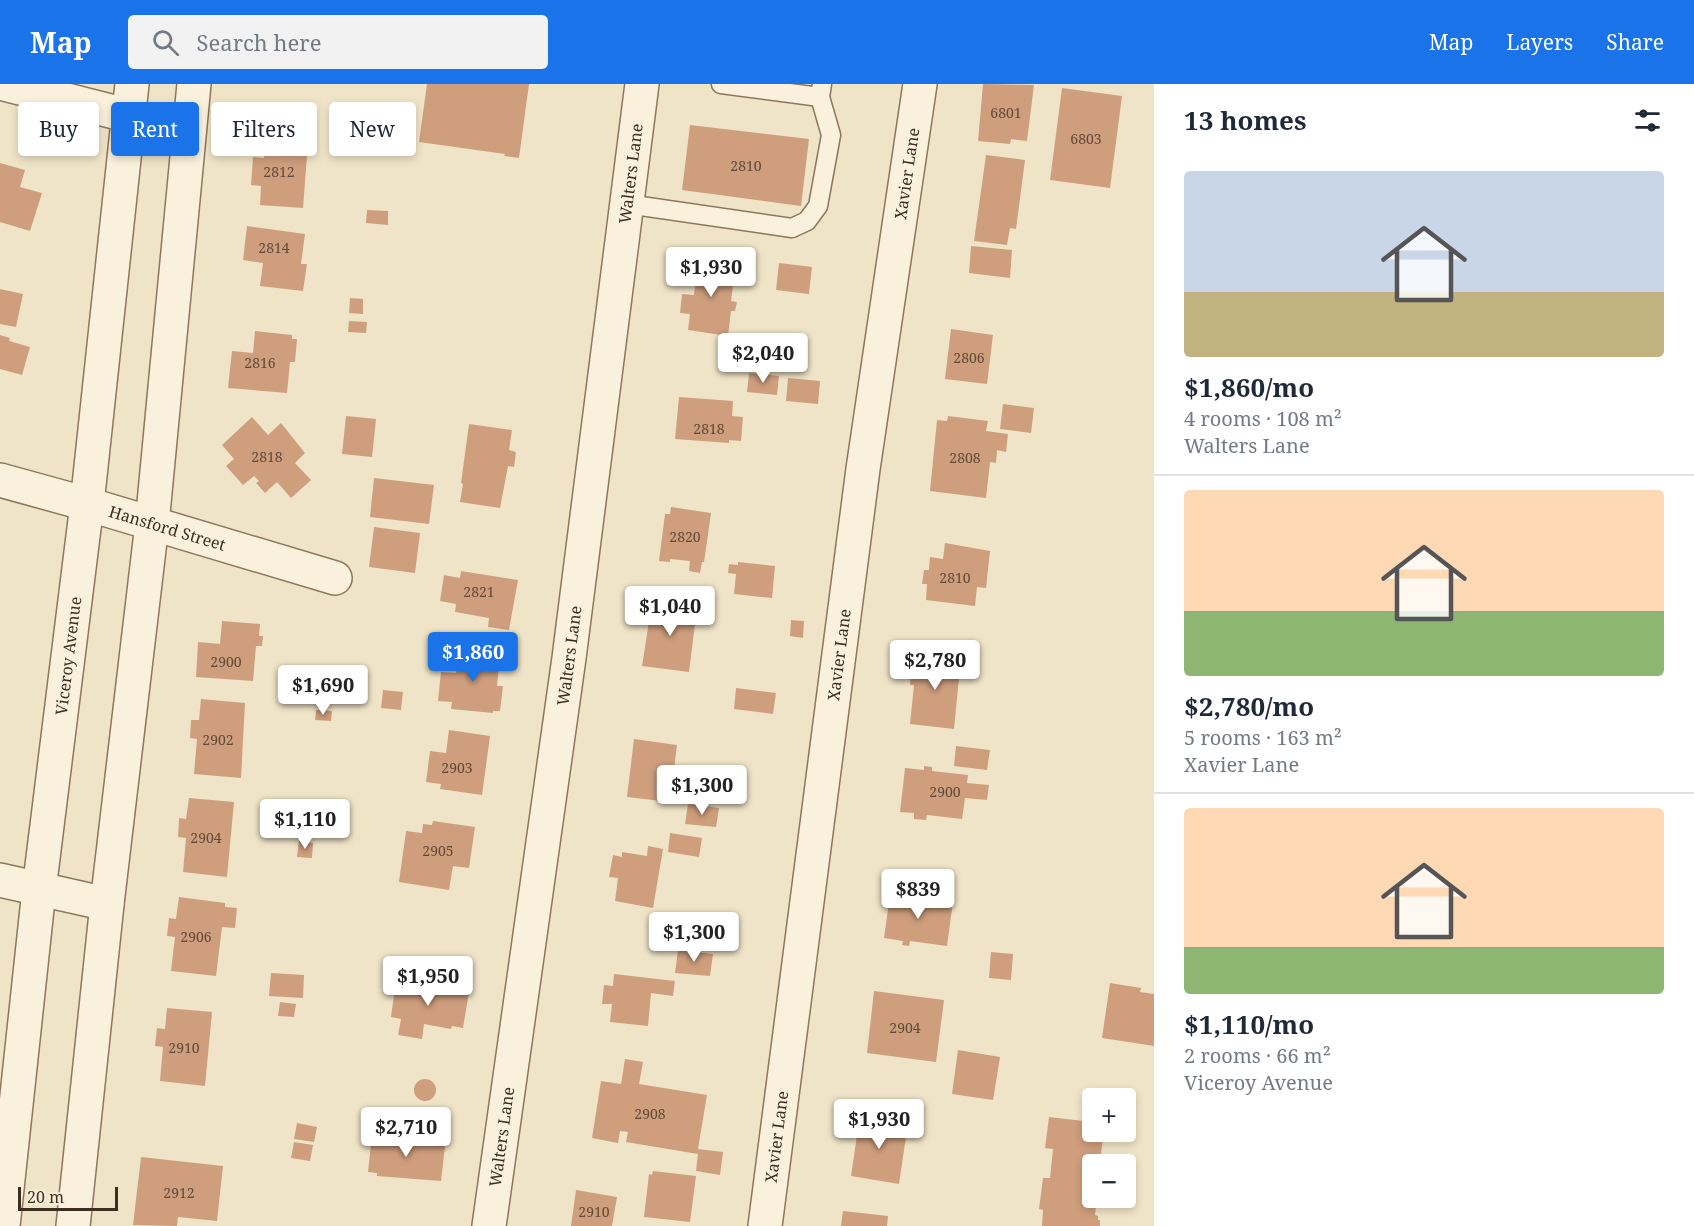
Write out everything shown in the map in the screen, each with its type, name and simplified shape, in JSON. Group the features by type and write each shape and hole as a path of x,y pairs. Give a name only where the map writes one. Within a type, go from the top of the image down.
{"street":[{"path":"4,84 111,112"},
{"name":"Viceroy Avenue","path":"130,102 132,84"},
{"path":"192,102 194,84"},
{"name":"Walters Lane","path":"489,1226 569,658 642,84"},
{"name":"Xavier Lane","path":"765,1226 863,470 920,84"},
{"name":"Viceroy Avenue","path":"3,1226 39,890 87,504 125,156"},
{"path":"73,1226 107,904 152,524 187,156"},
{"name":"Hansford Street","path":"0,480 335,578"},
{"path":"0,880 107,904"}],"lane":[{"path":"627,204 792,228 807,221 818,206 831,135 821,91 721,84"}],"building":[{"path":"427,84 529,84 519,158 419,142"},
{"path":"983,84 1034,85 1027,141 1011,139 1010,144 978,141"},
{"path":"1062,88 1122,96 1110,188 1050,180"},
{"path":"690,125 809,139 801,206 682,190"},
{"path":"986,155 1025,160 1016,229 1010,228 1007,245 974,241"},
{"path":"264,156 307,156 303,208 260,205 261,186 251,185 253,157 264,158"},
{"path":"0,163 25,170 20,187 42,193 30,231 0,222"},
{"path":"367,210 388,211 388,225 366,223"},
{"path":"247,226 305,234 301,264 307,264 303,291 260,286 263,263 243,260"},
{"path":"971,246 1012,250 1010,278 969,273"},
{"path":"698,258 736,263 731,301 737,302 735,311 731,311 728,336 688,330 690,314 680,313 682,294 694,295"},
{"path":"779,263 812,267 809,294 776,290"},
{"path":"0,289 23,294 16,327 0,324"},
{"path":"350,298 363,299 363,314 349,313"},
{"path":"349,321 367,322 366,333 348,332"},
{"path":"951,329 993,335 987,384 945,379"},
{"path":"255,331 292,335 292,339 297,339 295,362 290,362 287,393 228,388 232,351 253,353"},
{"path":"0,335 10,338 9,341 30,347 22,375 0,369"},
{"path":"749,373 779,376 777,395 747,392"},
{"path":"788,378 820,381 818,404 786,401"},
{"path":"679,397 733,401 732,416 743,417 741,441 729,440 729,443 675,439"},
{"path":"1003,404 1034,408 1031,433 1000,429"},
{"path":"346,416 376,419 372,457 342,454"},
{"path":"948,416 988,421 986,431 1008,434 1006,452 997,450 996,463 990,462 986,498 930,491 937,420 947,421"},
{"path":"252,417 268,435 281,423 305,453 295,463 311,480 291,498 277,482 265,493 256,483 259,481 254,476 243,485 226,466 234,459 222,445"},
{"path":"469,424 512,430 509,450 516,452 514,467 508,466 500,508 460,502"},
{"path":"374,478 434,485 429,524 370,517"},
{"path":"671,507 711,513 704,562 702,562 700,573 689,571 690,561 670,559 670,562 659,561 665,514 670,514"},
{"path":"374,527 420,533 415,573 369,567"},
{"path":"945,543 990,551 986,588 977,587 975,606 926,600 927,584 922,584 924,570 929,570 930,557 943,559"},
{"path":"738,562 775,566 772,598 734,594 736,574 728,573 729,564 738,565"},
{"path":"461,571 518,580 509,630 488,627 489,618 455,612 456,604 440,601 444,575 460,578"},
{"path":"652,602 697,608 689,672 642,666"},
{"path":"791,620 804,621 803,638 790,636"},
{"path":"222,621 260,624 259,636 263,636 262,646 256,646 253,681 196,677 198,642 220,644"},
{"path":"459,650 500,654 497,686 503,686 500,711 493,711 493,713 451,709 452,702 438,701 441,672 456,673"},
{"path":"917,653 961,658 954,729 910,724 914,685 910,685 911,674 915,674"},
{"path":"736,688 776,693 773,714 734,709"},
{"path":"383,690 403,692 401,710 381,708"},
{"path":"201,699 245,703 241,778 194,774 197,739 190,738 191,720 199,720"},
{"path":"316,710 332,711 331,721 315,720"},
{"path":"449,730 490,736 482,795 440,789 441,784 426,782 430,751 446,753"},
{"path":"634,739 677,745 670,802 627,797"},
{"path":"956,746 990,750 987,770 954,766"},
{"path":"924,766 932,767 932,771 968,775 967,783 989,785 987,800 965,798 962,819 927,815 926,820 914,819 914,813 900,812 905,768 924,770"},
{"path":"189,798 234,802 227,877 183,872 186,838 178,837 179,818 186,819"},
{"path":"688,804 719,808 716,827 685,824"},
{"path":"433,821 475,827 469,868 453,866 449,890 399,882 406,831 422,833 423,824 432,825"},
{"path":"670,833 702,838 699,857 668,852"},
{"path":"299,841 313,843 312,858 297,857"},
{"path":"648,846 663,849 653,908 615,901 618,878 609,877 613,855 622,857 622,852 647,856"},
{"path":"905,891 916,893 916,897 953,902 947,946 910,941 909,946 902,945 903,941 884,938 890,895 904,897"},
{"path":"179,897 225,903 225,907 237,908 235,928 222,927 216,976 171,971 175,937 167,936 169,918 176,919"},
{"path":"678,950 713,954 710,976 675,973"},
{"path":"991,952 1013,954 1011,980 989,978"},
{"path":"271,973 304,975 303,998 269,996"},
{"path":"614,974 675,981 673,996 651,993 648,1026 610,1022 612,1004 602,1004 604,985 613,986"},
{"path":"396,980 458,988 458,990 469,992 463,1028 452,1026 451,1029 424,1024 422,1039 398,1035 401,1019 391,1017"},
{"path":"1110,983 1141,988 1140,992 1154,994 1154,1046 1102,1038"},
{"path":"874,991 944,1000 936,1062 867,1053"},
{"path":"280,1002 296,1004 294,1017 278,1016"},
{"path":"167,1008 212,1012 205,1086 160,1081 163,1047 155,1046 157,1028 165,1029"},
{"path":"958,1050 1000,1057 993,1100 952,1094"},
{"path":"625,1059 643,1062 639,1084 707,1095 698,1149 723,1152 720,1175 696,1171 698,1154 626,1142 628,1132 620,1131 618,1143 592,1138 601,1081 621,1084"},
{"path":"425,1079 433,1082 436,1090 433,1098 425,1101 417,1098 414,1090 417,1082"},
{"path":"860,1115 908,1123 899,1184 851,1176"},
{"path":"1049,1117 1082,1121 1082,1142 1103,1142 1101,1154 1082,1154 1082,1208 1096,1208 1095,1215 1100,1220 1100,1226 1042,1226 1043,1210 1039,1209 1043,1178 1050,1178 1053,1149 1045,1148"},
{"path":"297,1123 317,1127 314,1142 294,1139"},
{"path":"372,1135 434,1141 434,1145 445,1146 441,1181 377,1176 377,1173 368,1172"},
{"path":"294,1142 313,1145 310,1161 291,1158"},
{"path":"141,1157 223,1166 217,1221 178,1217 177,1226 133,1225"},
{"path":"653,1171 696,1176 690,1222 644,1217 649,1174 652,1175"},
{"path":"576,1190 617,1197 612,1226 571,1226"},
{"path":"843,1211 888,1216 887,1226 841,1226"}]}
